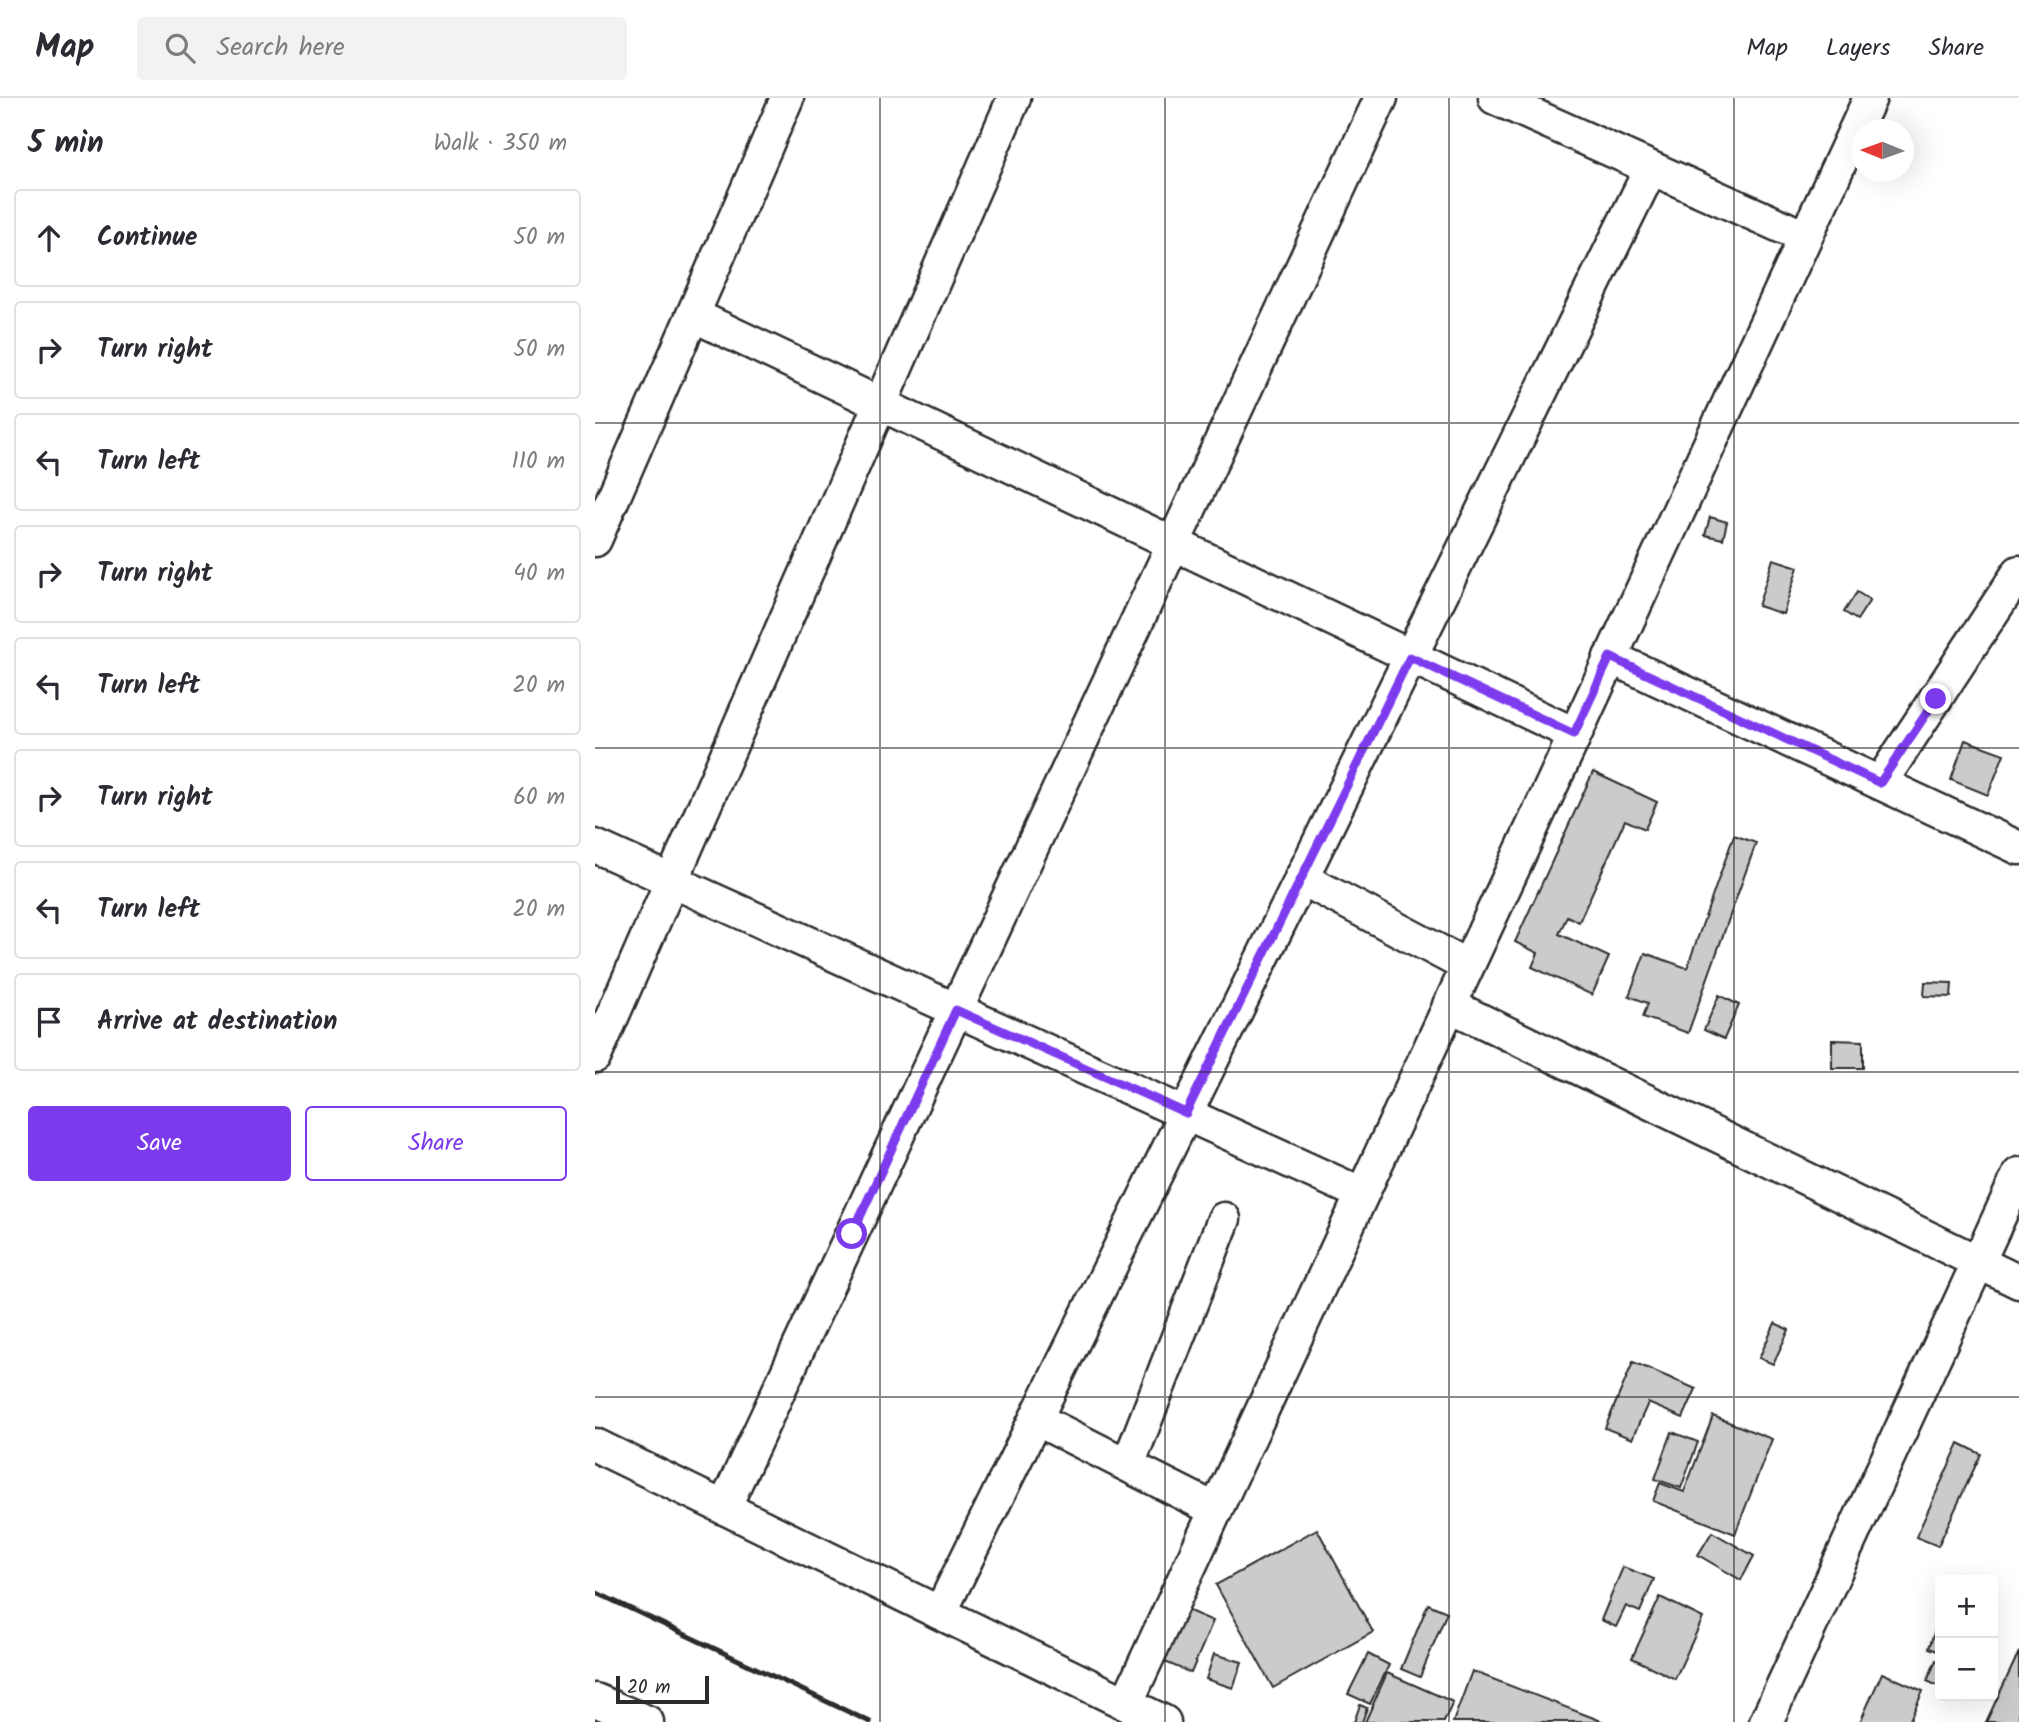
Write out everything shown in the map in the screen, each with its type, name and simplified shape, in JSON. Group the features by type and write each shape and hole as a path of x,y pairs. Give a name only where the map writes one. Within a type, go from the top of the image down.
{"street":[{"path":"595,540 787,98"},
{"path":"595,1056 1014,98"},
{"path":"724,1508 1381,98"},
{"path":"1495,98 1805,237"},
{"path":"1126,1704 1870,98"},
{"path":"940,1613 1651,168"},
{"path":"693,315 1574,734"},
{"path":"1880,783 2019,572"},
{"path":"1610,657 2019,848"},
{"path":"595,846 1362,1194"},
{"path":"1301,878 1467,966"},
{"path":"1449,1005 2019,1282"},
{"path":"1766,1722 2019,1174"},
{"path":"1128,1465 1224,1219"},
{"path":"1036,1419 1216,1510"},
{"path":"595,1445 1164,1722"},
{"path":"595,1700 647,1722"}],"building":[{"path":"1710,517 1727,522 1723,539 1705,535"},
{"path":"1773,559 1798,567 1783,614 1758,606"},
{"path":"1857,592 1870,600 1857,620 1844,612"},
{"path":"1965,740 2004,754 1988,795 1951,780"},
{"path":"1593,772 1657,802 1645,829 1625,820 1579,922 1567,916 1559,934 1609,957 1592,995 1532,967 1538,953 1515,942"},
{"path":"1734,835 1756,843 1688,1033 1643,1017 1648,1003 1629,996 1645,953 1687,968"},
{"path":"1925,982 1952,983 1951,997 1924,996"},
{"path":"1719,995 1739,1005 1724,1039 1704,1030"},
{"path":"1832,1040 1863,1041 1863,1068 1832,1068"},
{"path":"1775,1323 1789,1330 1773,1364 1759,1358"},
{"path":"1633,1362 1696,1389 1683,1418 1648,1403 1632,1439 1605,1428"},
{"path":"1713,1416 1772,1439 1735,1534 1653,1501 1660,1483 1684,1492"},
{"path":"1672,1432 1698,1442 1681,1488 1655,1479"},
{"path":"1959,1443 1981,1454 1938,1546 1916,1537"},
{"path":"1317,1529 1373,1632 1273,1688 1216,1585"},
{"path":"1712,1532 1754,1556 1741,1580 1698,1555"},
{"path":"1623,1567 1654,1579 1640,1612 1626,1606 1616,1627 1601,1620"},
{"path":"1660,1597 1703,1618 1675,1679 1632,1658"},
{"path":"1428,1604 1447,1612 1420,1677 1401,1669"},
{"path":"1180,1607 1213,1621 1191,1673 1158,1659"},
{"path":"1935,1630 1935,1650 1929,1648"},
{"path":"2019,1652 2019,1722 1986,1722"},
{"path":"1214,1654 1242,1662 1233,1688 1206,1679"},
{"path":"1368,1654 1389,1665 1370,1704 1348,1694"},
{"path":"1935,1662 1935,1685 1927,1681"},
{"path":"1472,1671 1604,1722 1453,1722"},
{"path":"1387,1673 1453,1702 1444,1722 1365,1722"},
{"path":"1882,1673 1923,1691 1909,1722 1860,1722"},
{"path":"1360,1705 1367,1708 1362,1722 1354,1722"}],"railway":[{"path":"595,1592 870,1722"}],"route":[{"path":"852,1234 956,1010 1186,1113 1410,657 1574,734 1610,657 1880,783 1936,699"}]}
